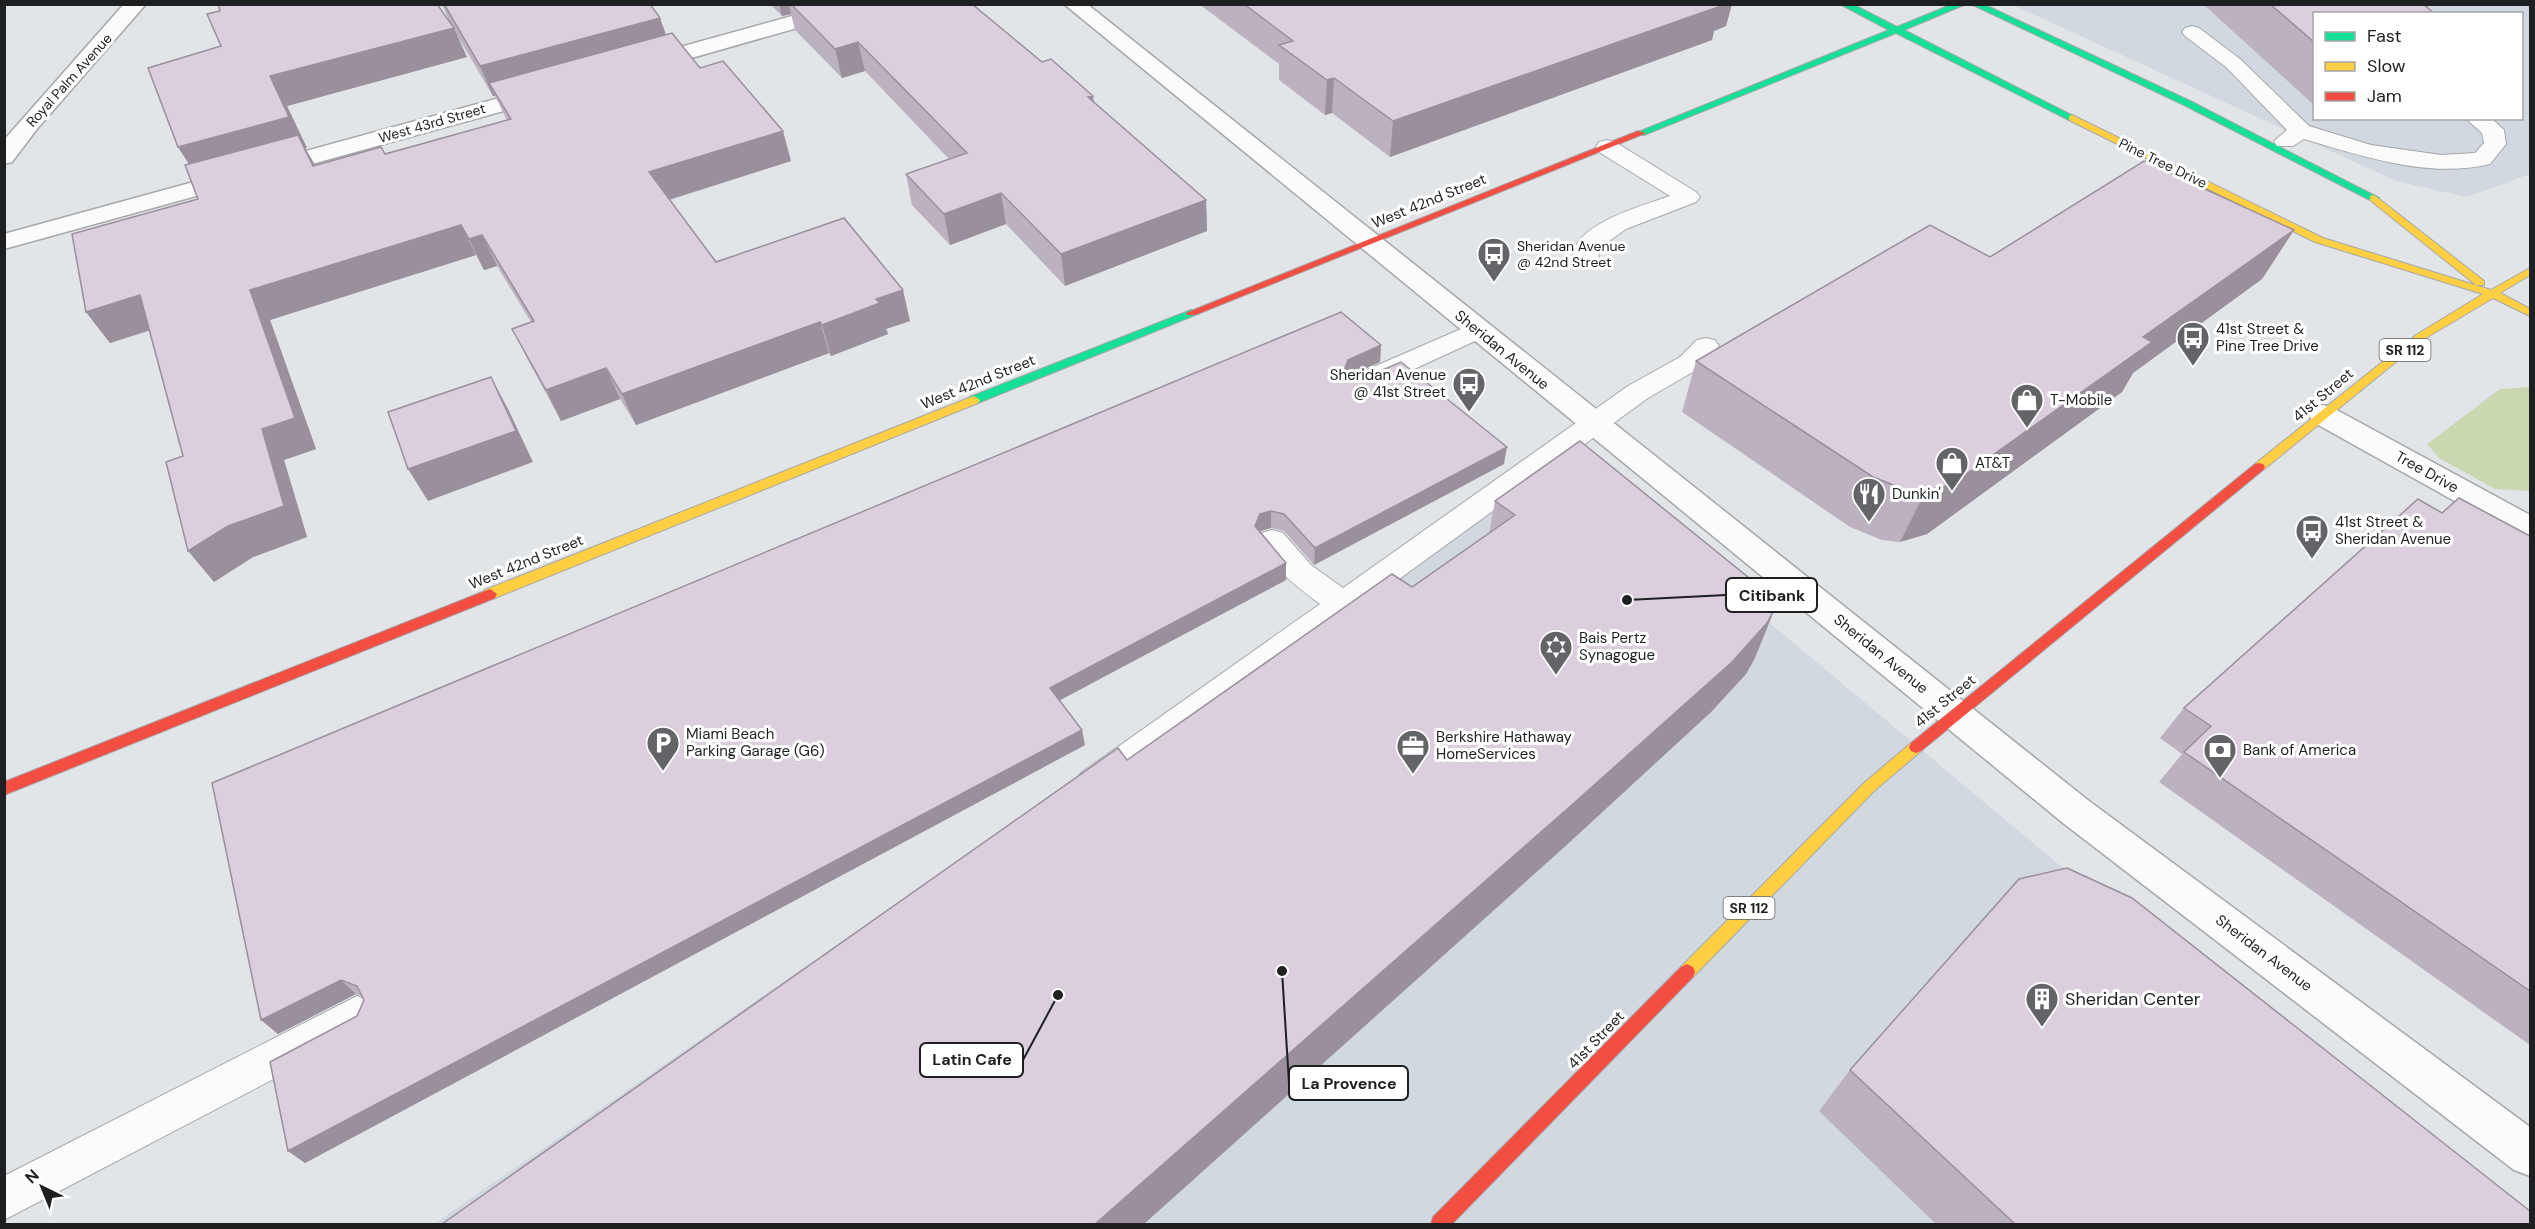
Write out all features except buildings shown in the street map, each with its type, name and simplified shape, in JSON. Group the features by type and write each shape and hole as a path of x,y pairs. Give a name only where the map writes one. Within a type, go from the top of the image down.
{"main road":[{"name":"Pine Tree Drive","path":"1844,4 2319,240 2493,294 2530,313"},
{"name":"West 42nd Street","path":"4,789 1962,4"},
{"name":"Pine Tree Drive","path":"1974,4 2187,104 2381,201 2493,294"},
{"name":"41st Street","path":"1440,1224 1869,787 1955,714 2420,337 2530,271"}],"street":[{"name":"Royal Palm Avenue","path":"4,157 42,110 136,4"},
{"path":"618,72 860,4"},
{"name":"Sheridan Avenue","path":"1074,4 2076,812 2530,1154"},
{"name":"West 43rd Street","path":"4,242 561,88"},
{"name":"Tree Drive","path":"2323,415 2530,529"}],"lane":[{"path":"2192,32 2233,63 2301,131 2379,152 2441,162 2482,159 2495,144 2493,130 2479,120"},
{"path":"2274,147 2301,131"},
{"path":"1587,261 1585,253 1587,246 1600,234 1688,197 1607,147"},
{"path":"1359,384 1477,330"},
{"path":"1071,799 1638,392 1689,363 1706,346"},
{"path":"1272,540 1300,573 1343,604"},
{"path":"4,1199 357,1015"}],"shaded area":[{"path":"2013,5 2530,5 2530,174 2467,197 2396,181"},
{"path":"1557,445 2039,848 2498,1224 434,1224"}],"green space":[{"path":"2530,387 2530,491 2495,489 2439,458 2427,444 2500,389"}],"traffic: fast":[{"path":"1844,4 2072,118"},
{"path":"1641,133 1962,4"},
{"path":"1975,4 2187,103 2374,198"},
{"path":"974,400 1191,313"}],"traffic: slow":[{"path":"2072,118 2319,240 2493,294 2530,313"},
{"path":"2374,198 2480,283"},
{"path":"2259,467 2420,337 2530,271"},
{"path":"490,594 974,400"},
{"path":"1687,972 1869,787 1916,747"}],"traffic: jam":[{"path":"1191,313 1641,133"},
{"path":"1916,747 2259,467"},
{"path":"4,789 490,594"},
{"path":"1440,1224 1687,972"}],"place":[{"name":"Sheridan Avenue @ 42nd Street","path":"1494,283"},
{"name":"41st Street & Pine Tree Drive","path":"2193,367"},
{"name":"Sheridan Avenue @ 41st Street","path":"1469,413"},
{"name":"T-Mobile","path":"2027,429"},
{"name":"AT&T","path":"1952,492"},
{"name":"Dunkin'","path":"1869,523"},
{"name":"41st Street & Sheridan Avenue","path":"2312,560"},
{"name":"Citibank","path":"1627,600"},
{"name":"Bais Pertz Synagogue","path":"1556,676"},
{"name":"Miami Beach Parking Garage (G6)","path":"663,772"},
{"name":"Berkshire Hathaway HomeServices","path":"1413,775"},
{"name":"Bank of America","path":"2220,779"},
{"name":"La Provence","path":"1282,971"},
{"name":"Latin Cafe","path":"1058,995"},
{"name":"Sheridan Center","path":"2042,1028"}]}
